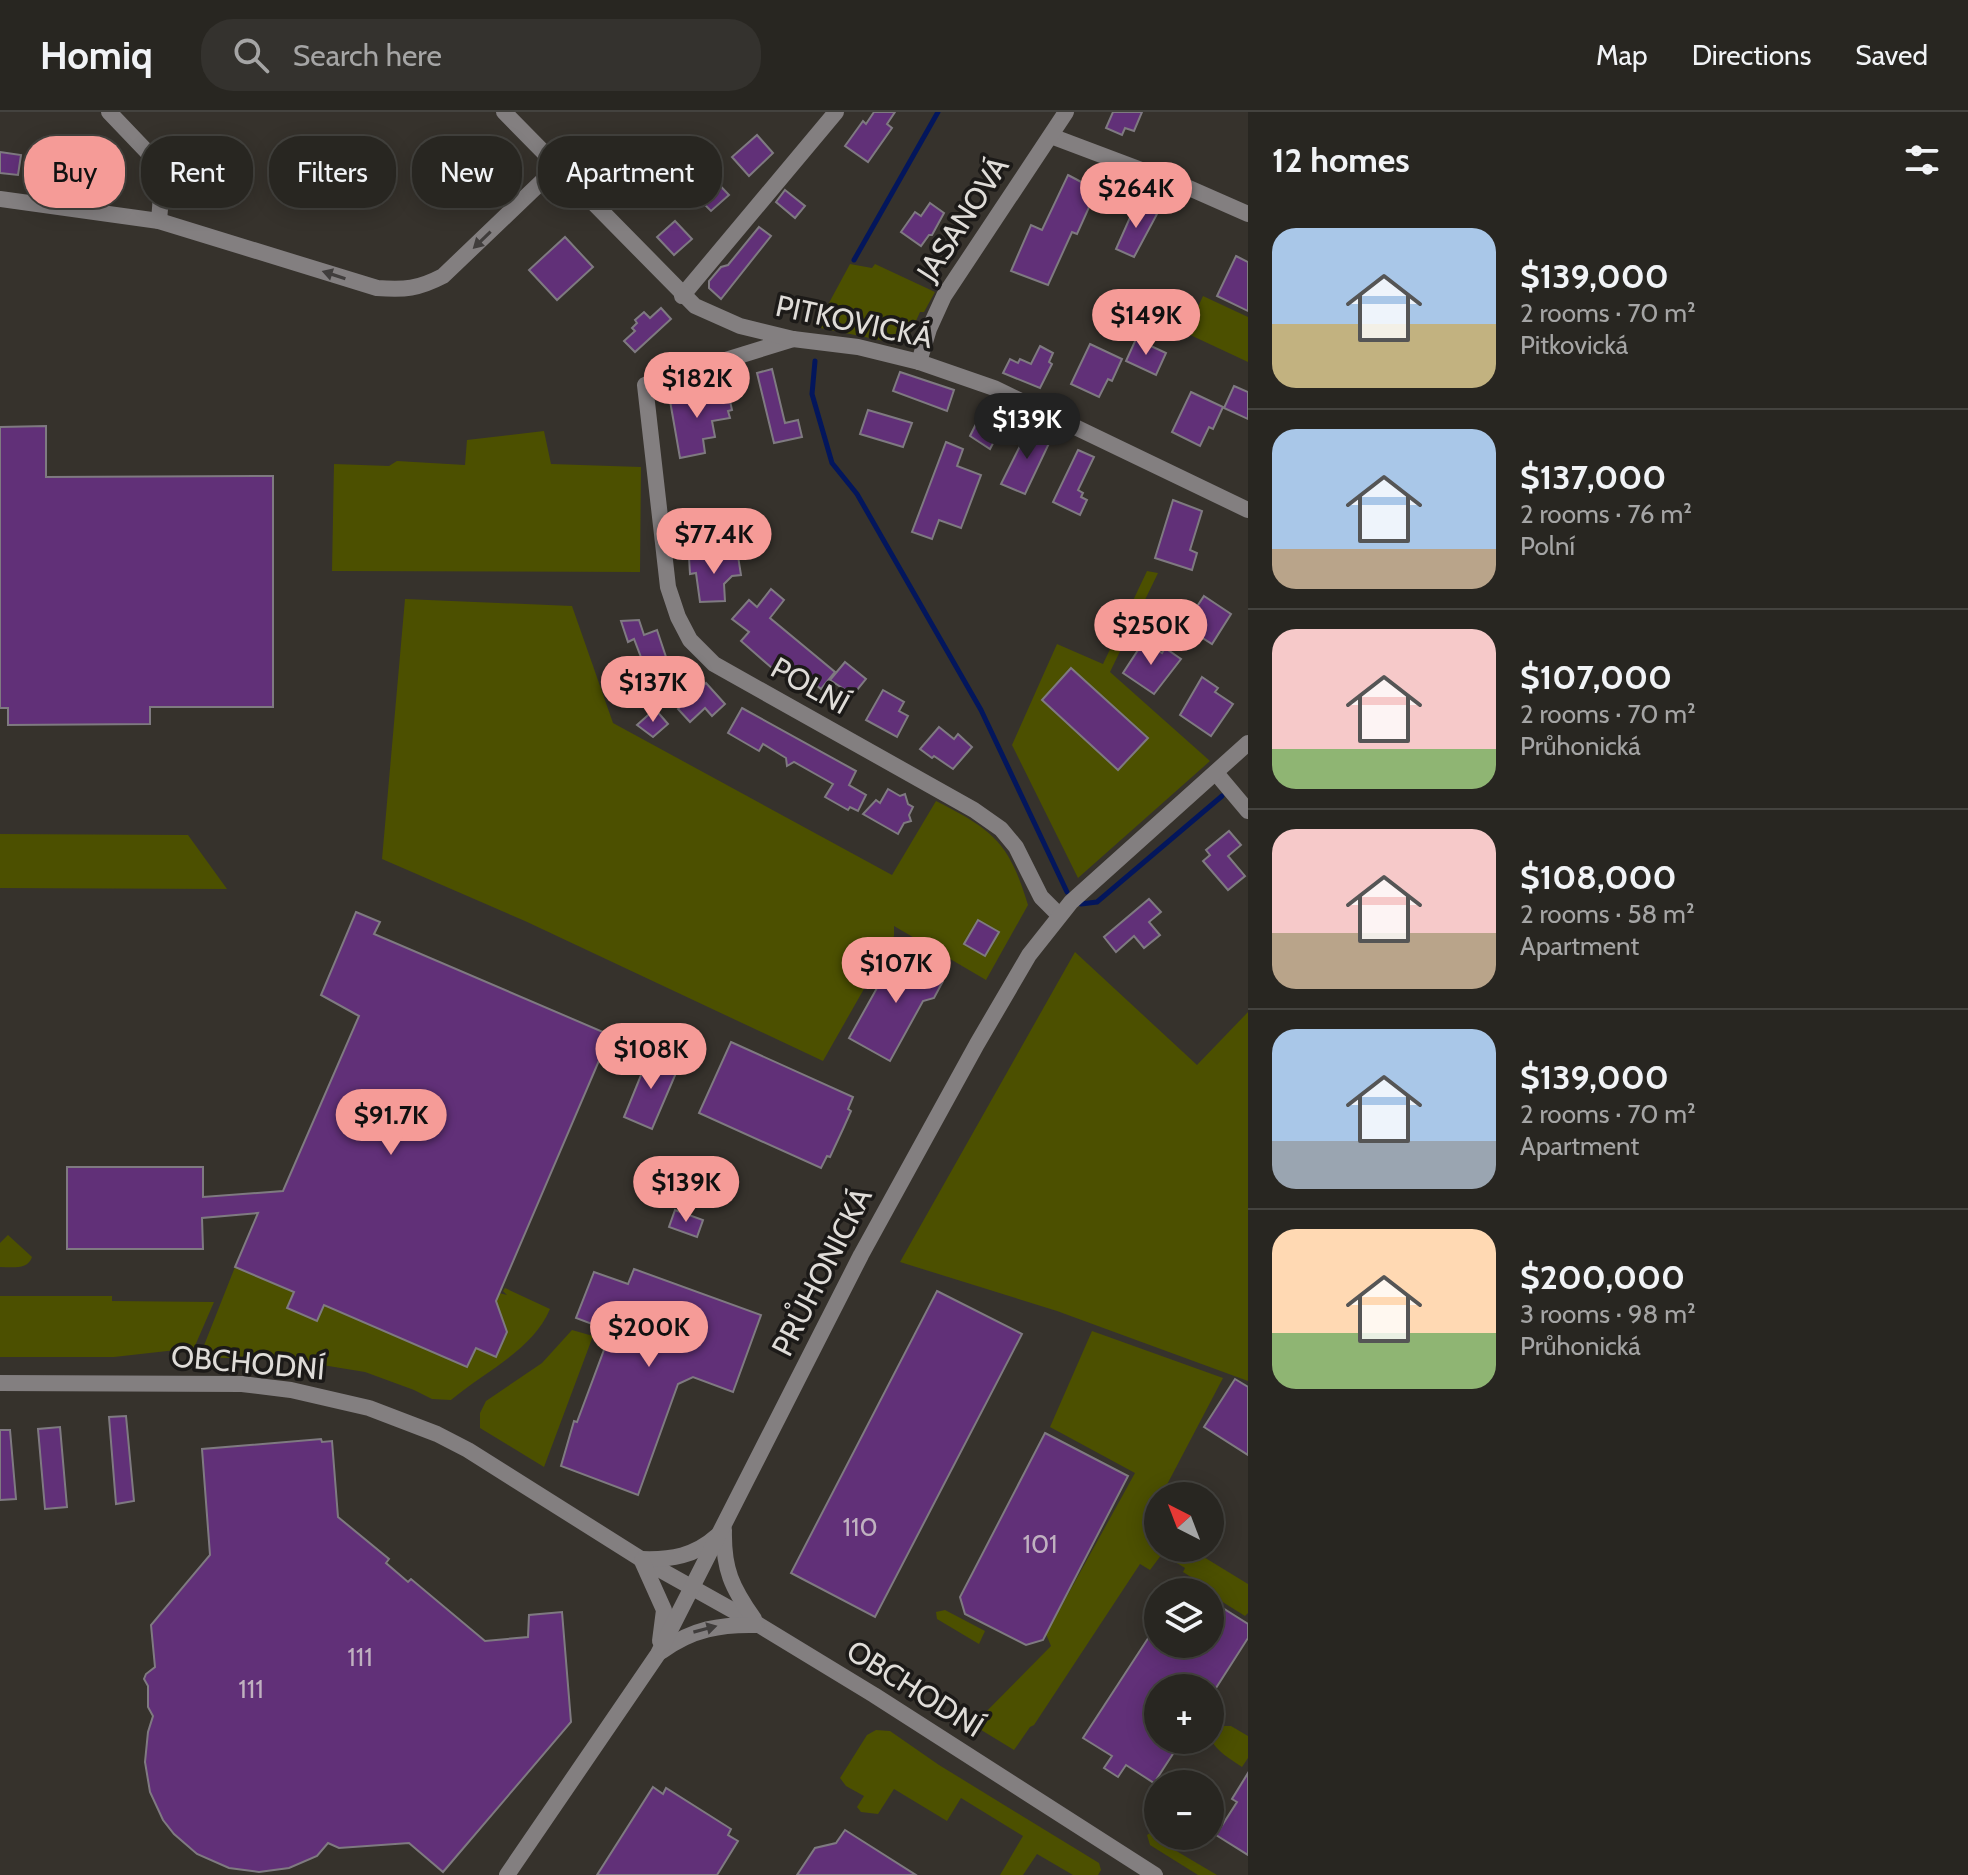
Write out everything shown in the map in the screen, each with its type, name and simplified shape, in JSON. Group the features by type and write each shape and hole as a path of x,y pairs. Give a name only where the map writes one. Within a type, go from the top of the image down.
{"street":[{"path":"109,112 152,157 162,183 159,221"},
{"name":"PITKOVICKÁ","path":"504,112 538,146"},
{"path":"682,296 836,112"},
{"name":"JASANOVÁ","path":"919,362 944,296 1066,112"},
{"path":"1051,136 1189,188 1248,214"},
{"path":"0,199 159,221 377,288 404,290 443,276 538,186"},
{"name":"PITKOVICKÁ","path":"598,208 695,306 740,326 793,339 858,347 919,362 994,388 1248,510"},
{"name":"POLNÍ","path":"793,339 645,385 668,587 678,617 690,640 714,664 974,810 1001,829 1016,847 1041,897 1059,915"},
{"name":"PRŮHONICKÁ","path":"507,1875 658,1654 850,1276 933,1122 1029,955 1059,915 1248,743"},
{"path":"1216,773 1248,811"},
{"name":"OBCHODNÍ","path":"0,1383 242,1384 307,1392 369,1408 437,1434 468,1450 641,1559 759,1625 874,1695 1155,1875"},
{"path":"658,1654 664,1610 641,1559 690,1554 724,1529"},
{"path":"724,1529 728,1576 736,1594 759,1625"},
{"path":"658,1654 679,1639 704,1629 759,1625"}],"shaded area":[{"path":"850,264 872,268 875,264 935,292 924,312 920,312 907,341 899,344 816,327"},
{"path":"1203,296 1248,317 1248,362 1186,333"},
{"path":"544,431 551,464 641,467 640,572 332,571 334,464 389,466 397,461 465,465 467,440"},
{"path":"1147,571 1158,573 1110,672 1210,761 1078,878 1012,745 1057,644 1103,664"},
{"path":"405,599 572,606 613,723 892,875 936,801 972,821 1006,852 1028,905 986,980 894,926 894,936 823,1061 525,921 382,859"},
{"path":"0,834 188,835 227,889 0,888"},
{"path":"1075,952 1197,1065 1248,1012 1248,1381 1057,1311 900,1262"},
{"path":"8,1235 32,1257 27,1264 0,1267 0,1243"},
{"path":"235,1267 294,1292 287,1308 317,1321 324,1305 467,1367 476,1348 497,1356 507,1332 499,1311 493,1308 499,1293 507,1295 503,1291 505,1288 550,1309 542,1324 520,1349 451,1400 432,1399 365,1372 273,1358 199,1358"},
{"path":"0,1296 112,1296 112,1301 214,1302 194,1348 114,1357 0,1357"},
{"path":"572,1330 593,1336 544,1467 480,1428 480,1413 486,1401 542,1363"},
{"path":"1092,1331 1223,1378 1168,1482 1144,1482 1144,1562 1156,1562 1150,1570 1140,1564 1034,1725 1014,1750 973,1725 1051,1646 1046,1634 1135,1473 1050,1427"},
{"path":"1175,1562 1212,1562 1248,1584 1248,1613 1245,1616 1224,1603 1224,1578 1193,1578 1183,1572 1185,1568"},
{"path":"945,1610 985,1631 979,1644 937,1619 936,1612"},
{"path":"1224,1726 1231,1726 1248,1736 1248,1758 1242,1767 1224,1754"},
{"path":"876,1730 890,1731 939,1765 1099,1863 1101,1870 1098,1875 1073,1875 1037,1854 1023,1875 1000,1875 1023,1836 961,1798 947,1821 894,1789 878,1814 861,1812 857,1807 864,1796 846,1786 840,1778 867,1735"},
{"path":"1158,1850 1175,1850 1217,1875 1198,1875"}],"building":[{"path":"874,112 895,112 887,124 892,128 868,162 845,146 863,121 866,124"},
{"path":"1113,112 1142,112 1134,131 1125,128 1122,135 1106,128"},
{"path":"757,135 773,153 749,176 732,157"},
{"path":"0,152 21,155 18,175 0,173"},
{"path":"1068,175 1106,195 1099,209 1090,205 1077,234 1072,232 1048,285 1011,271 1031,225 1042,230"},
{"path":"722,188 729,195 722,201"},
{"path":"785,190 805,206 795,218 776,202"},
{"path":"930,203 944,213 932,235 921,246 901,232 915,212 921,216"},
{"path":"1136,204 1157,214 1134,257 1116,249"},
{"path":"675,221 692,239 674,255 657,237"},
{"path":"759,227 771,236 721,299 709,288 709,281 721,267 728,265"},
{"path":"565,237 593,267 557,300 529,270"},
{"path":"1236,256 1248,262 1248,311 1217,296"},
{"path":"661,308 671,319 635,352 624,341 635,331 632,328 637,323 635,320 644,312 650,318"},
{"path":"1136,339 1166,353 1156,375 1126,361"},
{"path":"1090,344 1122,359 1112,381 1108,379 1099,397 1071,384"},
{"path":"1040,346 1053,353 1049,362 1052,364 1040,388 1003,373 1010,359 1031,364"},
{"path":"772,369 785,423 798,420 802,437 774,443 757,373"},
{"path":"900,372 954,390 947,411 893,391"},
{"path":"1234,386 1248,392 1248,419 1224,408"},
{"path":"690,391 691,399 728,392 732,410 728,411 730,418 712,421 715,437 703,439 705,453 680,458 669,395"},
{"path":"1191,392 1223,407 1213,429 1209,427 1200,446 1172,432"},
{"path":"986,404 1008,415 990,449 970,436"},
{"path":"868,410 912,423 903,447 860,434"},
{"path":"46,426 46,477 273,476 273,707 150,707 150,724 8,725 8,708 0,708 0,427"},
{"path":"1029,428 1052,437 1025,494 1001,484"},
{"path":"946,442 963,449 957,466 981,475 961,528 939,520 932,539 912,532"},
{"path":"1078,450 1094,457 1078,490 1083,493 1081,497 1087,500 1080,515 1053,502"},
{"path":"1173,500 1202,511 1190,550 1197,553 1192,570 1155,558"},
{"path":"738,556 741,575 732,576 724,584 725,601 700,602 696,573 690,574 689,557"},
{"path":"771,589 784,600 770,618 835,672 821,689 793,666 780,675 741,641 749,632 732,619 749,600 757,607"},
{"path":"1204,596 1231,614 1212,644 1184,626"},
{"path":"639,620 644,635 657,630 666,657 644,665 634,639 628,642 621,621"},
{"path":"1144,641 1162,653 1165,648 1181,659 1154,694 1123,673"},
{"path":"845,662 866,679 853,695 830,680"},
{"path":"1071,668 1148,738 1118,770 1042,700"},
{"path":"1202,677 1218,688 1215,692 1233,704 1211,736 1180,715"},
{"path":"706,683 725,704 712,716 705,708 690,722 678,709"},
{"path":"883,690 904,702 899,711 908,716 897,737 866,720"},
{"path":"742,708 856,771 849,785 866,795 858,811 850,807 848,810 825,797 833,784 794,762 787,766 786,758 763,744 759,751 728,733"},
{"path":"655,709 668,724 653,737 637,725"},
{"path":"939,727 954,739 958,734 972,747 953,769 920,749"},
{"path":"888,789 900,796 905,794 908,804 913,807 909,815 911,821 904,823 898,834 863,814 876,800 880,803"},
{"path":"1229,831 1241,845 1228,856 1245,876 1228,890 1203,861 1210,855 1206,850"},
{"path":"1149,899 1161,912 1149,922 1160,935 1144,948 1134,936 1116,952 1104,937"},
{"path":"356,912 380,922 374,934 610,1035 496,1301 507,1332 496,1357 476,1348 467,1367 324,1305 317,1321 287,1308 294,1292 235,1267 258,1213 202,1218 203,1249 67,1249 67,1167 203,1167 203,1197 283,1191 359,1016 321,995"},
{"path":"978,920 999,932 985,956 964,944"},
{"path":"901,952 942,975 943,981 934,998 923,1001 890,1061 849,1038 896,954"},
{"path":"731,1042 853,1097 843,1129 830,1157 827,1156 821,1168 699,1113"},
{"path":"650,1053 679,1066 652,1129 624,1117"},
{"path":"675,1210 703,1220 697,1237 669,1227"},
{"path":"634,1269 761,1315 733,1392 693,1377 678,1384 638,1495 561,1466 574,1421 577,1422 611,1331 576,1318 594,1272 628,1284"},
{"path":"937,1291 1022,1334 875,1617 791,1573"},
{"path":"1235,1379 1248,1387 1248,1455 1204,1427"},
{"path":"126,1416 134,1501 116,1504 109,1417"},
{"path":"60,1427 67,1507 45,1509 38,1429"},
{"path":"0,1430 10,1430 16,1499 0,1500"},
{"path":"1045,1433 1128,1476 1043,1640 1026,1645 965,1614 960,1597"},
{"path":"321,1439 322,1442 332,1441 338,1517 389,1559 386,1563 408,1582 411,1579 485,1641 528,1637 529,1615 562,1612 571,1722 443,1872 409,1843 339,1848 328,1843 317,1856 289,1868 259,1872 229,1868 197,1854 174,1834 163,1820 150,1792 145,1762 153,1716 148,1707 148,1686 144,1679 155,1667 151,1625 210,1555 202,1449"},
{"path":"1224,1609 1248,1624 1248,1638 1224,1676 1144,1674 1144,1754 1173,1754 1162,1770 1144,1770 1144,1777 1126,1765 1118,1777 1104,1768 1112,1756 1083,1738 1144,1644 1144,1658 1224,1658"},
{"path":"1248,1773 1248,1855 1224,1840 1224,1822 1237,1802 1232,1799"},
{"path":"653,1787 663,1794 666,1788 731,1829 728,1835 738,1841 717,1875 597,1875"},
{"path":"845,1830 916,1875 797,1875 815,1848 836,1843"}],"waterway":[{"path":"854,260 938,112"},
{"path":"815,361 812,394 832,463 857,494 981,710 1067,892"},
{"path":"1081,904 1097,902 1222,796"}]}
